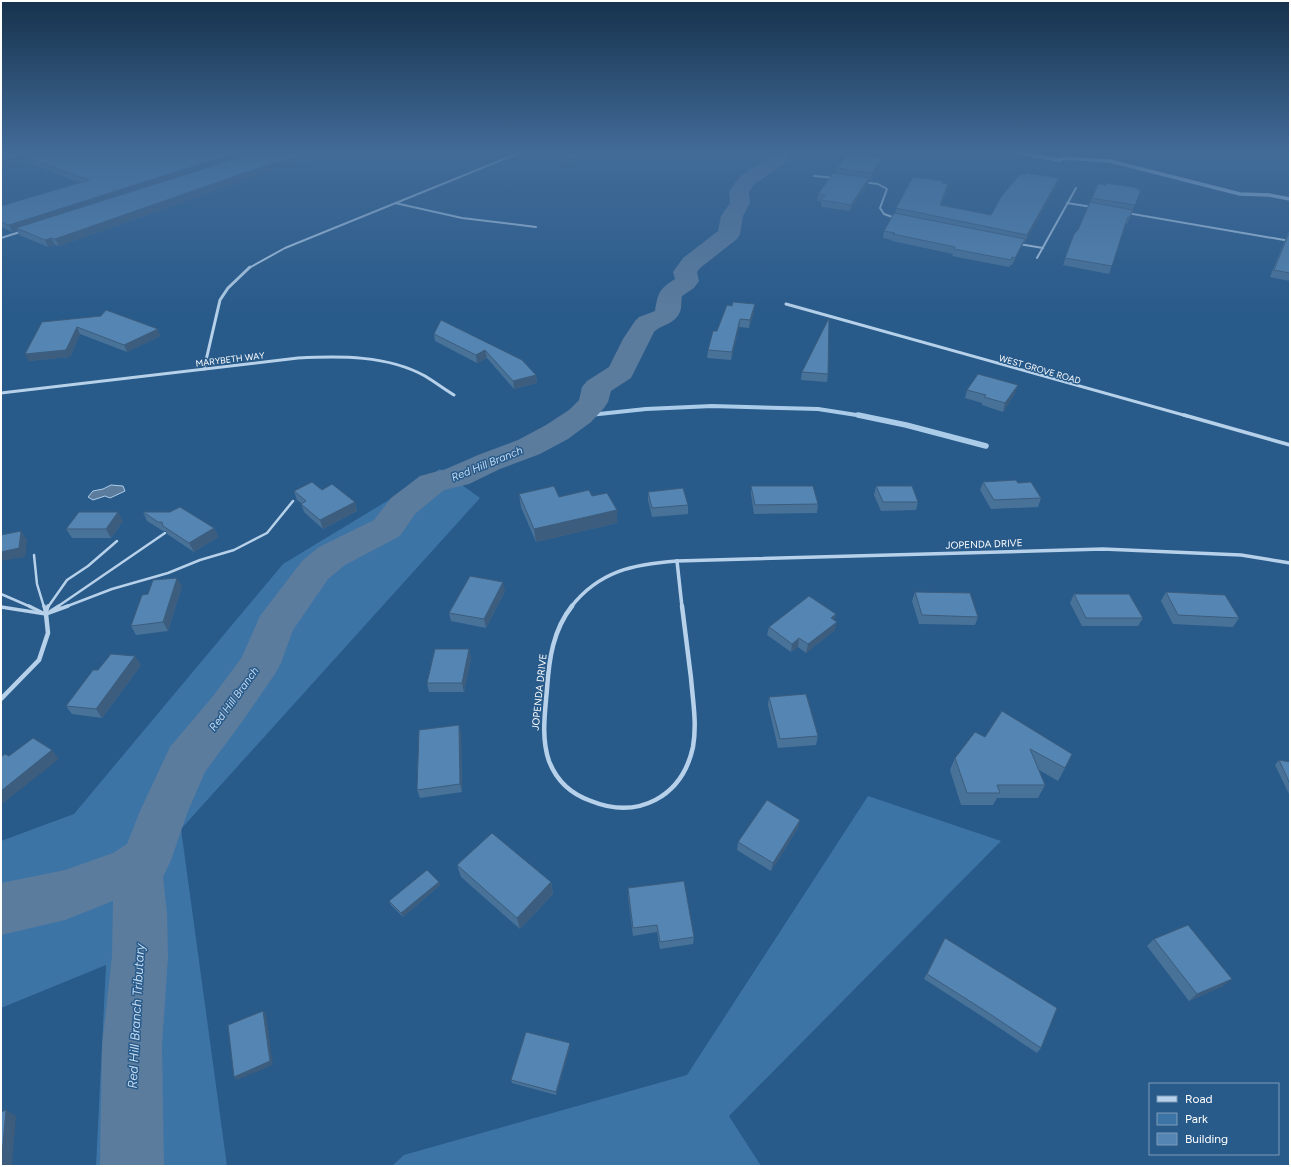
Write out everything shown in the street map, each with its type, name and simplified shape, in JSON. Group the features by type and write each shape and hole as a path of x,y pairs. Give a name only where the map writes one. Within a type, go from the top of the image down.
{"street":[{"path":"204,369 220,300 228,288 250,267 285,248 384,207"},
{"path":"415,207 462,218 536,227"},
{"path":"880,207 884,214 897,219"},
{"path":"1037,258 1065,207"},
{"path":"1127,213 1290,241"},
{"path":"1,238 24,230"},
{"path":"1014,243 1043,248"},
{"name":"WEST GROVE ROAD","path":"786,304 1290,445"},
{"name":"MARYBETH WAY","path":"1,393 298,358 353,358 378,361 403,367 425,376 454,395"},
{"name":"JOPENDA DRIVE","path":"677,561 696,725 692,750 685,770 674,786 656,801 633,808 605,807 581,798 561,783 550,763 543,735 549,665 554,639 564,617 577,598 596,582 618,571 644,563 677,561 1103,549 1172,551 1241,556 1290,563"},
{"path":"1,699 39,660 48,633 46,614"}],"lane":[{"path":"1,607 46,614 112,589 168,573 200,560 234,550 267,533 293,501"},
{"path":"46,614 165,533"},
{"path":"46,614 49,604 67,580 88,566 117,541"},
{"path":"34,555 38,589 46,614"},
{"path":"1,594 18,600 46,614"}],"green space":[{"path":"440,469 480,498 181,829 227,1166 96,1166 106,965 1,1008 1,841 74,814 283,564"},
{"path":"868,796 1001,841 729,1116 761,1166 392,1166 404,1155 687,1075"}],"shaded area":[{"path":"111,485 123,486 125,491 110,498 105,496 93,500 88,497 93,491 103,489"}],"building":[{"path":"1,207 64,207 9,225 1,222"},
{"path":"81,207 146,207 55,239 51,238 45,240 16,228"},
{"path":"953,207 991,215 995,207 1042,207 1027,235 896,208"},
{"path":"1088,207 1119,207 1133,210 1126,222 1112,266 1065,258 1074,234 1078,230"},
{"path":"894,213 1025,239 1015,258 1012,257 1011,260 954,249 955,247 884,231"},
{"path":"1288,235 1290,236 1290,273 1274,270"},
{"path":"733,302 755,304 750,320 740,319 732,352 708,350 713,331 717,331 727,305 732,306"},
{"path":"106,310 158,329 124,345 77,327 66,350 25,354 42,322 101,316"},
{"path":"829,318 828,374 802,372"},
{"path":"441,320 522,360 536,375 513,381 485,350 476,355 434,334"},
{"path":"978,374 1018,385 1005,403 984,397 986,395 967,390"},
{"path":"1016,480 1018,483 1031,482 1041,498 994,500 983,482"},
{"path":"312,482 322,490 332,484 355,502 320,520 301,504 306,501 294,491"},
{"path":"554,486 559,497 589,490 592,496 607,493 617,510 534,529 519,494"},
{"path":"751,486 813,486 818,504 755,505"},
{"path":"876,486 912,486 918,502 883,502"},
{"path":"683,488 688,505 652,508 648,492"},
{"path":"180,507 214,528 189,543 163,526 162,522 158,522 143,512 170,512"},
{"path":"79,512 118,512 106,529 66,529"},
{"path":"21,531 19,548 1,552 1,535"},
{"path":"470,576 503,582 484,619 449,613"},
{"path":"177,578 163,622 131,626 142,595 148,594 153,580"},
{"path":"915,592 970,593 978,617 922,615"},
{"path":"1166,592 1225,595 1239,618 1178,615"},
{"path":"1074,594 1129,594 1143,618 1086,618"},
{"path":"809,596 836,614 831,618 837,622 808,644 799,638 792,644 769,627"},
{"path":"435,649 469,649 462,683 427,683"},
{"path":"111,654 135,656 96,709 66,706 93,670 98,670"},
{"path":"806,694 818,736 780,739 769,697"},
{"path":"1002,711 1072,754 1065,768 1030,749 1045,785 997,785 1000,793 967,793 955,758 975,732 985,737"},
{"path":"459,725 460,784 417,790 419,730"},
{"path":"33,738 52,750 1,791 1,757 5,754 9,756"},
{"path":"1279,760 1290,762 1290,784"},
{"path":"767,800 800,820 773,863 738,842"},
{"path":"492,833 551,882 517,918 457,865"},
{"path":"427,870 439,882 401,913 389,901"},
{"path":"684,881 694,937 660,942 657,925 633,928 628,888"},
{"path":"1188,925 1232,979 1197,994 1154,939"},
{"path":"945,938 1057,1008 1041,1048 927,974"},
{"path":"263,1011 270,1061 234,1077 228,1025"},
{"path":"526,1032 570,1043 556,1092 511,1080"},
{"path":"6,1110 1,1166 1,1112"}],"waterway":[{"name":"Red Hill Branch","path":"1,909 65,895 129,871 146,860 164,811 186,761 229,707 260,663 274,626 315,570 332,556 387,528 403,506 432,483 457,477 489,462 529,447 557,432 580,416 593,402 597,387 621,372 644,327 648,323 661,318 667,313 670,295 687,281 685,272 691,263 729,234 732,216 737,207"},
{"path":"585,415 580,416 646,409 712,406 818,409 862,416"},
{"path":"858,415 862,416"},
{"path":"862,416 906,425 986,446"},
{"name":"Red Hill Branch Tributary","path":"132,1166 132,1046 140,956 140,913 137,867"}]}
